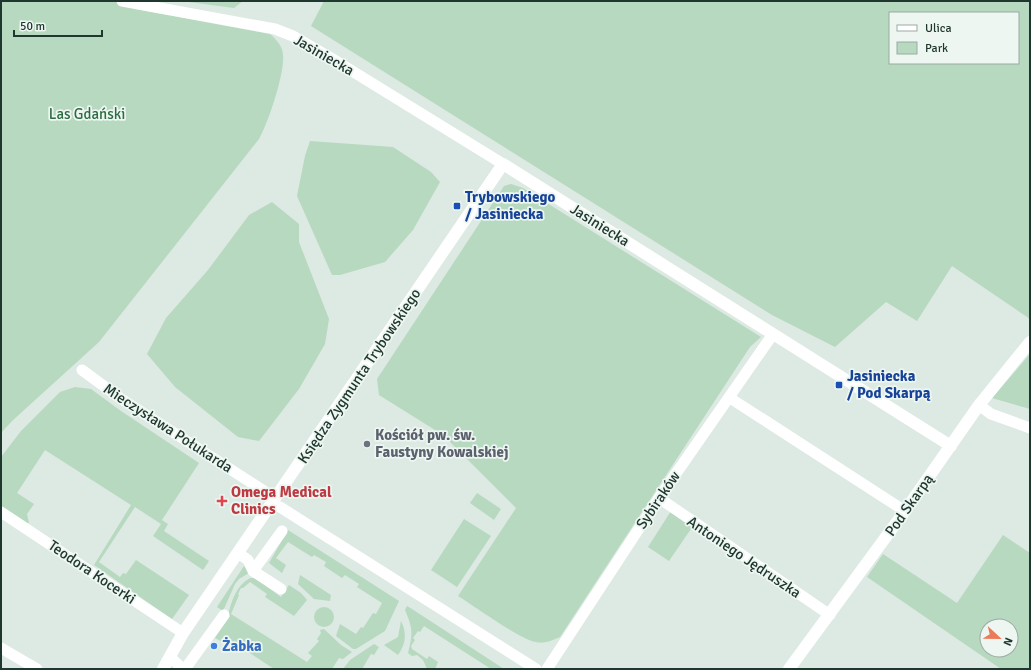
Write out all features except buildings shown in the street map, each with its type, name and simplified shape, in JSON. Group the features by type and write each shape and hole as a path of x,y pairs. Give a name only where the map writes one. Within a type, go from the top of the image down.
{"street":[{"name":"Jasiniecka","path":"122,1 275,29 293,36 332,58 951,446"},
{"name":"Księdza Zygmunta Trybowskiego","path":"163,669 171,658 183,633 238,552 278,503 502,164"},
{"name":"Sybiraków","path":"547,669 659,498 730,398 773,334"},
{"name":"Pod Skarpą","path":"789,669 905,511 979,405 1030,342"},
{"name":"Mieczysława Połukarda","path":"82,370 126,402 278,503 536,669"},
{"path":"730,398 905,511"},
{"path":"979,405 991,414 1030,428"},
{"name":"Antoniego Jędruszka","path":"659,498 830,615"},
{"name":"Teodora Kocerki","path":"1,512 183,633"},
{"path":"253,571 282,531"},
{"path":"238,552 248,560 253,571 282,589"},
{"path":"171,658 184,669 224,615"},
{"path":"1,648 37,669"}],"green space":[{"name":"Las Gdański","path":"1,1 137,1 135,9 270,34 282,49 283,63 275,98 267,122 259,139 99,342 12,421 1,433"},
{"path":"181,1 243,1 234,8"},
{"path":"324,1 1030,1 1030,319 952,266 917,321 886,302 835,347 772,315 311,26"},
{"path":"310,141 393,147 431,172 440,182 413,230 385,262 340,275 332,275 297,196 305,156"},
{"path":"511,184 523,188 761,337 750,347 560,637 543,642 529,640 519,635 458,596 516,508 443,435 379,395 377,379 504,186"},
{"path":"272,202 299,224 299,242 329,319 325,344 299,389 259,441 238,437 175,387 147,354 166,318 208,270 249,215"},
{"path":"1030,354 1030,409 992,398"},
{"path":"75,387 91,389 199,463 162,520 168,524 164,531 209,561 203,570 153,536 161,524 135,507 99,562 120,577 123,573 126,574 136,560 189,595 172,619 94,565 131,505 45,450 17,493 34,504 27,514 29,523 23,523 1,508 1,457 21,431 60,392"},
{"path":"477,493 501,509 494,520 470,503"},
{"path":"671,511 693,526 669,561 648,547"},
{"path":"464,519 491,536 457,587 431,570"},
{"path":"288,530 399,601 385,631 356,649 353,649 336,636 340,624 356,634 361,627 363,628 373,613 376,614 382,603 357,587 359,584 345,575 342,578 324,566 326,562 314,555 312,557 288,542 276,558 286,565 282,573 269,563"},
{"path":"1003,535 1030,553 1030,669 1001,669 985,658 1019,658 1019,618 979,618 979,654 867,577 883,554 957,603"},
{"path":"244,566 249,573 239,579 235,584 223,611 217,607"},
{"path":"300,575 331,595 330,601 314,599 298,584"},
{"path":"250,578 255,578 281,597 289,585 301,593 307,600 294,616 265,597 267,594 250,582 241,588 231,614 307,662 312,656 308,653 319,641 317,639 321,633 320,630 324,629 341,645 352,652 343,659 339,658 332,669 274,669 224,636 221,641 215,638 230,616 228,615 235,594 241,585"},
{"path":"407,606 504,669 491,669 424,626 413,638 415,640 411,646 412,649 427,659 429,656 438,662 435,669 427,669 423,660 417,655 412,656 408,653 411,641 411,631 410,622 405,610"},
{"path":"324,607 331,610 334,617 331,624 324,627 317,624 314,617 317,610"},
{"path":"401,621 405,638 403,647 398,655 384,645 398,637"},
{"path":"374,644 379,647 374,655 371,654 362,669 343,669 350,660"}],"place":[{"name":"Trybowskiego / Jasiniecka","path":"457,206"},
{"name":"Jasiniecka / Pod Skarpą","path":"839,385"},
{"name":"Kościół pw. św. Faustyny Kowalskiej","path":"367,444"},
{"name":"Omega Medical Clinics","path":"222,501"},
{"name":"Żabka","path":"214,646"}]}
